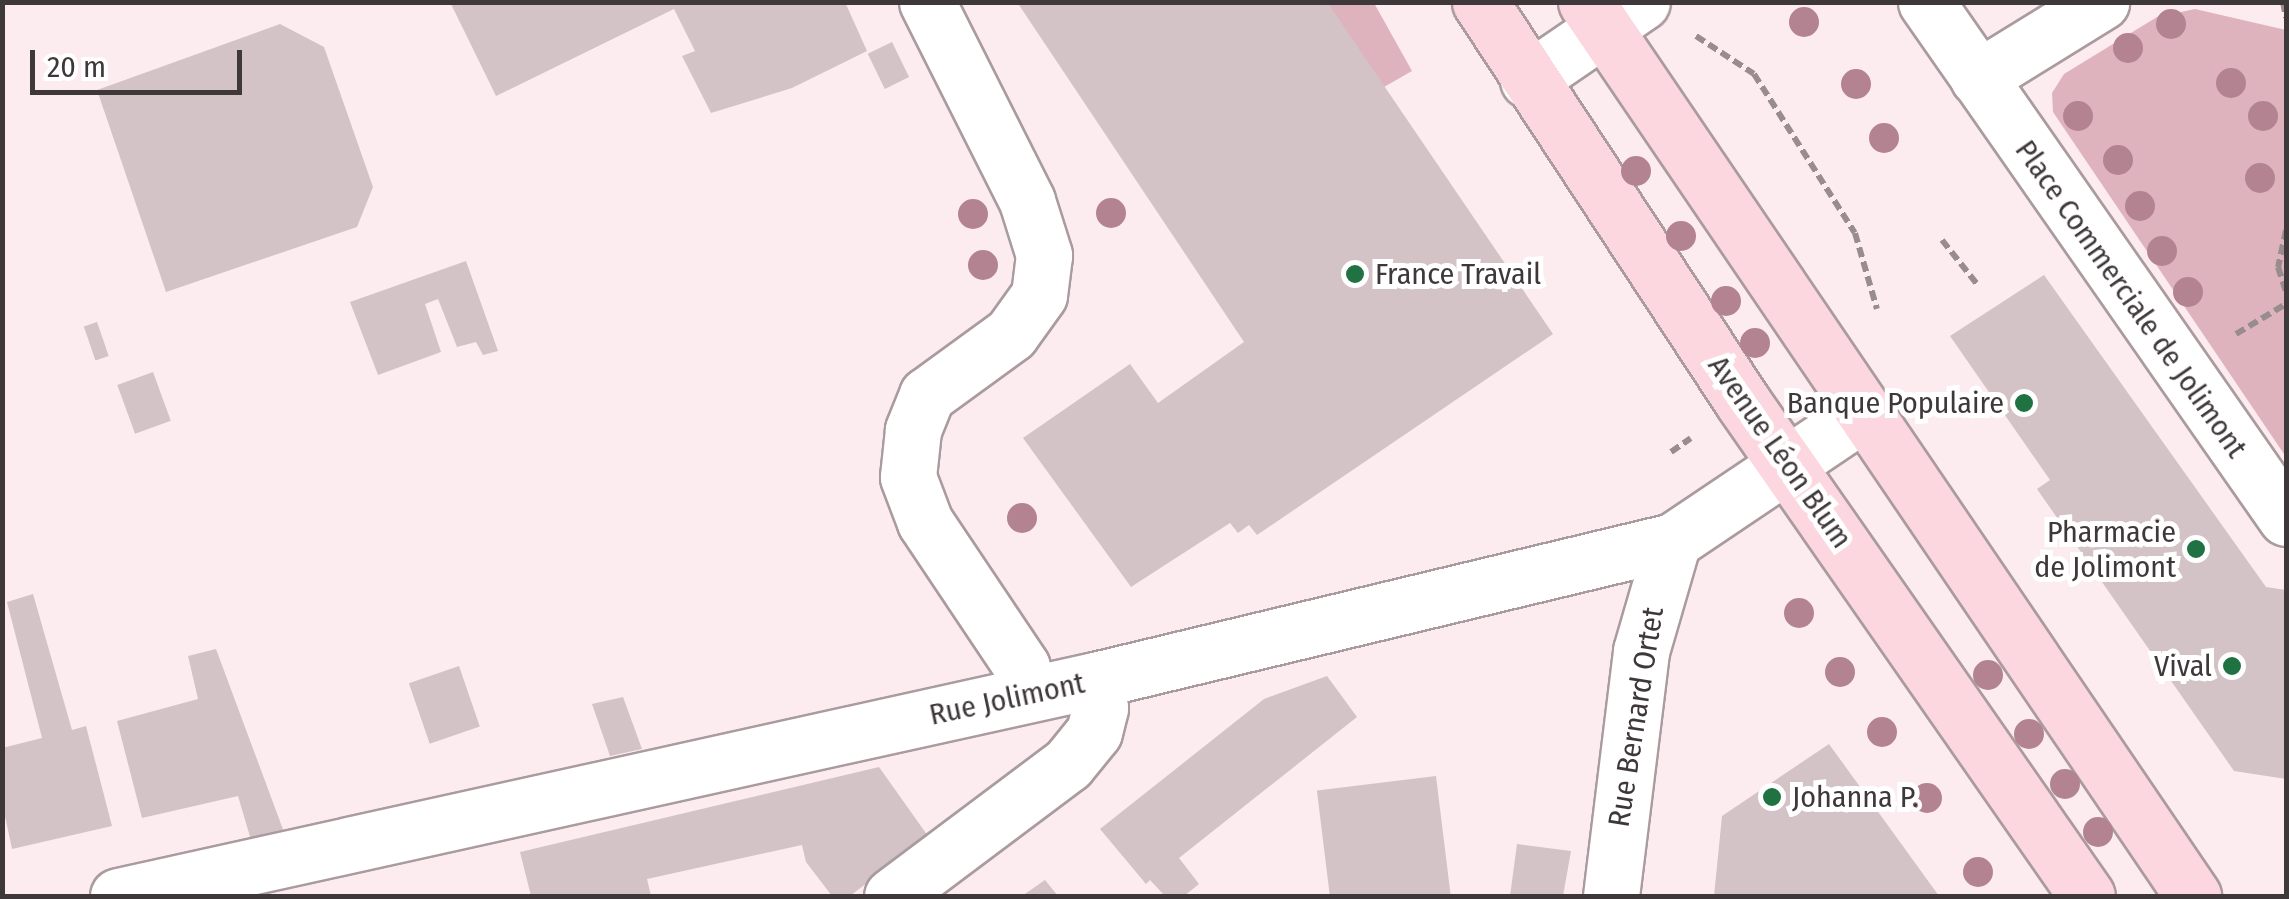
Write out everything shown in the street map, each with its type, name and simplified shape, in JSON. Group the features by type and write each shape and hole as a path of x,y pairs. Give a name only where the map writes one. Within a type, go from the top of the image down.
{"main road":[{"name":"Avenue Léon Blum","path":"1480,2 1528,80 1788,466 2088,896"},
{"path":"1610,12 1862,414 2193,896"}],"street":[{"path":"927,2 1027,201 1044,254 1039,295 1011,334 927,396 913,430 908,478 925,522 1022,667 1026,693"},
{"name":"Place Commerciale de Jolimont","path":"1926,2 2286,518"},
{"path":"1978,78 2101,2"},
{"path":"1528,80 1610,12"},
{"name":"Rue Jolimont","path":"118,896 1095,680 1673,541 1862,414"},
{"name":"Rue Bernard Ortet","path":"1611,896 1640,651 1673,541"},
{"path":"892,896 1068,764 1094,732 1100,708 1095,680"}],"path":[{"path":"2283,2 2286,18"},
{"path":"2286,230 2278,267 2286,292"},
{"path":"1942,240 1976,284"}],"shaded area":[{"path":"1327,3 1374,3 1412,71 1384,87"},
{"path":"2195,9 2286,30 2286,457 2053,112 2052,93 2064,74 2157,17"}],"building":[{"path":"450,2 845,2 867,51 792,88 711,113 682,56 695,51 674,9 496,96"},
{"name":"France Travail","path":"1017,2 1327,2 1553,334 1257,535 1249,525 1238,533 1230,523 1131,587 1023,438 1130,364 1158,403 1244,342"},
{"path":"280,24 324,47 373,187 357,227 166,292 97,90"},
{"path":"892,42 909,77 885,89 868,54"},
{"path":"466,261 498,351 483,355 476,342 457,347 438,299 425,304 441,352 378,375 350,302"},
{"path":"2044,275 2266,587 2286,590 2286,779 2234,771 2037,489 2050,480 1950,336"},
{"path":"97,322 109,356 95,361 84,327"},
{"path":"153,372 171,421 135,434 117,385"},
{"path":"33,594 72,730 86,726 112,826 12,849 2,802 2,748 42,738 7,602"},
{"path":"216,649 284,832 251,840 238,796 142,818 117,721 198,699 188,656"},
{"path":"459,666 480,727 430,744 409,683"},
{"path":"1327,676 1357,717 1179,858 1199,884 1184,896 1165,896 1150,880 1146,884 1100,829 1264,699"},
{"path":"623,697 642,749 610,756 592,704"},
{"path":"1829,744 1939,896 1714,896 1722,816"},
{"path":"879,767 928,836 850,896 832,896 806,862 802,845 647,879 651,896 531,896 520,852"},
{"path":"1436,776 1451,896 1330,896 1317,791"},
{"path":"1517,844 1571,851 1563,896 1510,896"},
{"path":"1045,880 1058,896 1022,896"}],"place":[{"name":"France Travail","path":"1355,274"},
{"name":"Banque Populaire","path":"2024,403"},
{"name":"Pharmacie de Jolimont","path":"2196,549"},
{"name":"Vival","path":"2232,666"},
{"name":"Johanna P.","path":"1772,797"}]}
